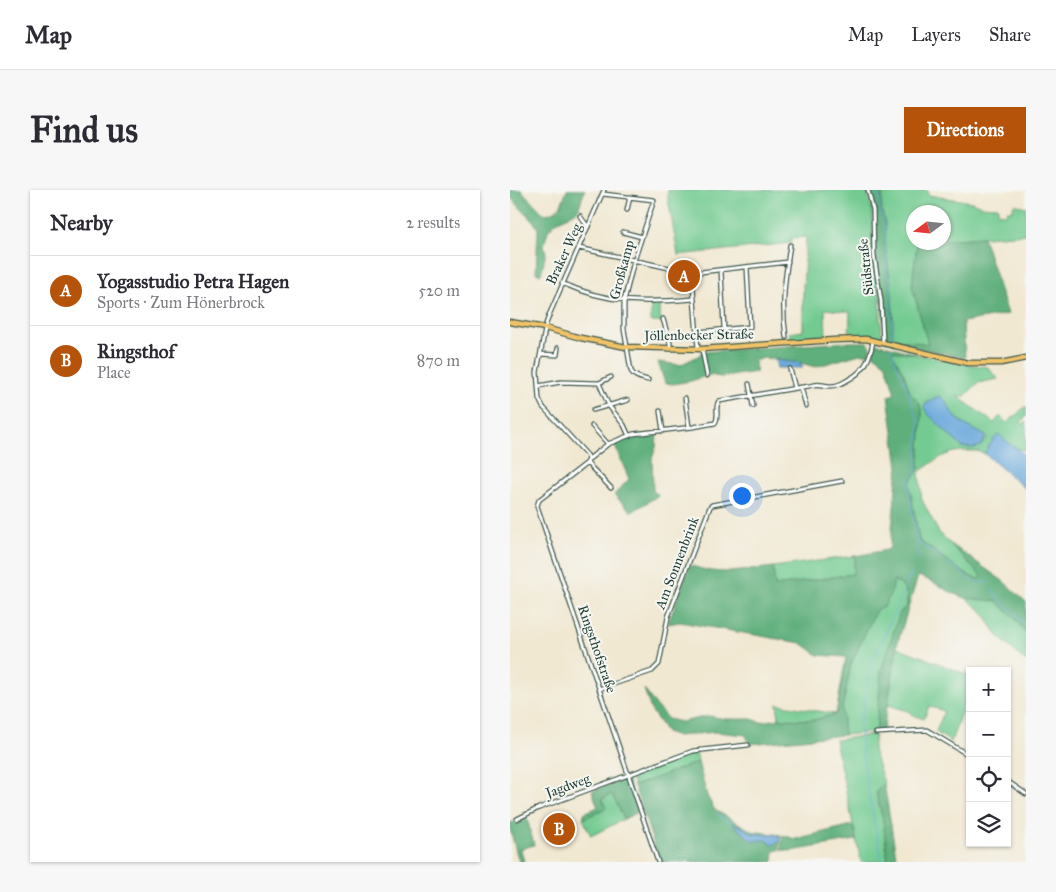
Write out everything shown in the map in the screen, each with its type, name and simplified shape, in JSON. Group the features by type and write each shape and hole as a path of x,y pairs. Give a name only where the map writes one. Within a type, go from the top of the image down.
{"main road":[{"name":"Jöllenbecker Straße","path":"510,322 545,328 581,338 626,347 700,349 866,339 973,364 1001,363 1026,358"}],"street":[{"name":"Südstraße","path":"868,190 873,210 874,255 881,301 883,343"},
{"path":"604,192 630,197 627,210"},
{"name":"Braker Weg","path":"545,328 562,283 604,192"},
{"name":"Großkamp","path":"630,197 654,200 634,261 624,301 624,329 632,374 648,380"},
{"path":"580,216 588,227"},
{"path":"623,232 642,237"},
{"path":"786,337 783,312 784,282 790,245"},
{"path":"579,248 692,273 788,262"},
{"path":"697,332 750,327 747,267"},
{"path":"721,270 724,328"},
{"path":"692,273 697,332 707,376"},
{"path":"562,283 582,292 624,301 656,302 694,299"},
{"path":"662,319 670,343 670,349"},
{"path":"545,328 538,372 538,386 543,407 589,459 608,444 628,436 715,423 717,419 716,406 719,401 815,384 838,385 856,376 868,362 872,341"},
{"path":"541,354 557,355 558,348"},
{"path":"790,369 795,388"},
{"path":"538,386 561,382 599,382 611,377"},
{"path":"599,382 608,406 624,425 628,436"},
{"path":"748,384 753,406"},
{"path":"802,387 806,406"},
{"path":"685,398 689,427"},
{"path":"593,410 628,400"},
{"path":"660,411 664,431"},
{"path":"592,426 608,444"},
{"name":"Ringsthofstraße","path":"589,459 587,463 539,500 537,506 658,862"},
{"path":"587,463 611,488"},
{"name":"Am Sonnenbrink","path":"598,689 652,671 659,664 668,617 712,505 842,481"},
{"path":"876,733 927,730 966,753"},
{"name":"Jagdweg","path":"517,819 540,808 693,751 748,745"},
{"path":"1011,784 1026,794"}],"green space":[{"path":"510,190 521,190 546,214 560,207 567,190 585,190 578,210 556,222 548,231 544,245 546,253 541,274 536,273 538,229 534,222 510,197"},
{"path":"668,190 866,190 872,210 873,255 880,301 882,339 849,337 850,312 825,309 826,338 792,341 789,333 803,331 806,237 791,238 791,243 678,255"},
{"path":"869,190 885,190 882,194 881,211 885,224 885,245 892,294 893,339 928,344 912,286 916,250 951,250 951,239 983,237 1008,314 963,322 965,358 886,341 876,263 874,211"},
{"path":"885,190 927,190 928,195 972,202 981,206 998,207 998,213 1007,214 1007,211 1012,211 1014,204 1026,207 1026,234 951,239 951,205 906,205 906,250 916,250 912,286 928,344 892,339 893,306 881,202"},
{"path":"651,303 660,303 659,312 662,322 651,322"},
{"path":"868,342 870,346 869,354 860,354 815,367 801,363 764,358 754,361 757,372 721,377 709,375 673,384 665,383 658,362 680,365 700,355 701,352"},
{"path":"876,343 918,354 891,351 904,374 910,393 919,402 922,412 919,469 909,483 919,540 964,573 976,579 981,578 951,544 1003,581 1026,602 1026,633 997,601 965,598 918,576 897,645 883,732 876,732 881,671 900,612 907,606 905,590 894,580 892,590 884,607 876,610 851,664 842,709 844,735 749,744 746,735 715,732 678,736 666,732 651,710 644,689 668,719 681,722 709,716 726,719 752,719 760,722 779,719 814,720 836,714 846,657 818,655 801,643 680,622 668,624 690,565 721,572 773,567 775,586 853,574 855,556 890,548 898,467 888,396 895,394 886,364 873,354"},
{"path":"891,351 988,367 998,379 978,383 965,396 957,396 994,423 1000,416 1007,423 1026,406 1026,417 1021,422 1023,424 1026,422 1026,451 1010,446 985,452 985,454 975,451 954,452 942,457 919,472 922,500 938,531 981,576 979,579 957,569 919,540 909,483 919,469 922,412 919,402 910,393 904,374","holes":["938,396 963,423 987,438 984,442 976,447 962,447 929,415 926,403"]},
{"path":"657,434 656,447 652,459 653,491 659,495 632,512 614,495 629,479 614,444 635,435"},
{"path":"855,556 853,574 775,586 773,567"},
{"path":"893,580 905,590 907,607 900,613 876,732 844,735 842,709 851,664 876,610 879,609"},
{"path":"967,599 997,601 1016,620 1026,633 1026,662 997,635 983,612"},
{"path":"897,647 966,674 966,698 951,742 936,732 944,711 929,706 924,719 912,715 911,712 888,705"},
{"path":"777,704 836,714 814,720 779,719"},
{"path":"875,735 873,750 884,783 876,792 883,820 888,862 861,862 835,740"},
{"path":"696,752 698,762 634,786 631,776"},
{"path":"698,762 707,796 715,810 752,831 781,835 779,850 774,851 773,862 660,862 634,786","holes":["734,824 739,825 750,833 759,834 775,844 769,843 767,840 750,839"]},
{"path":"627,778 638,812 624,819 612,794 602,799 606,808 583,819 584,813 598,807 592,791"},
{"path":"884,783 897,862 888,862 883,820 876,792"},
{"path":"612,794 624,819 591,836 583,819 605,808 602,799"},
{"path":"527,818 534,845 521,849 524,862 519,862 510,823"},
{"path":"852,825 856,840 791,851 781,850 783,835 795,839"}],"water":[{"path":"775,360 801,363 803,368 777,368"},
{"path":"938,396 945,401 960,421 986,436 981,446 974,448 962,447 929,415 924,408 925,405"},
{"path":"998,434 1026,456 1026,489 985,454 987,448"},
{"path":"733,824 739,825 753,834 778,835 781,839 772,845 767,840 752,841"}],"waterway":[{"path":"880,190 880,210 884,224 887,271 891,289 893,328 891,341"},
{"path":"890,348 919,422 917,469 908,481 920,555 918,559"},
{"path":"918,542 971,581 979,583 988,582"},
{"path":"882,862 866,779 859,729 871,665 912,572"},
{"path":"992,589 1000,601 1017,615 1026,628"},
{"path":"716,814 733,824"}],"place":[{"name":"Yogasstudio Petra Hagen","path":"684,276"},
{"name":"Ringsthof","path":"559,829"}]}
